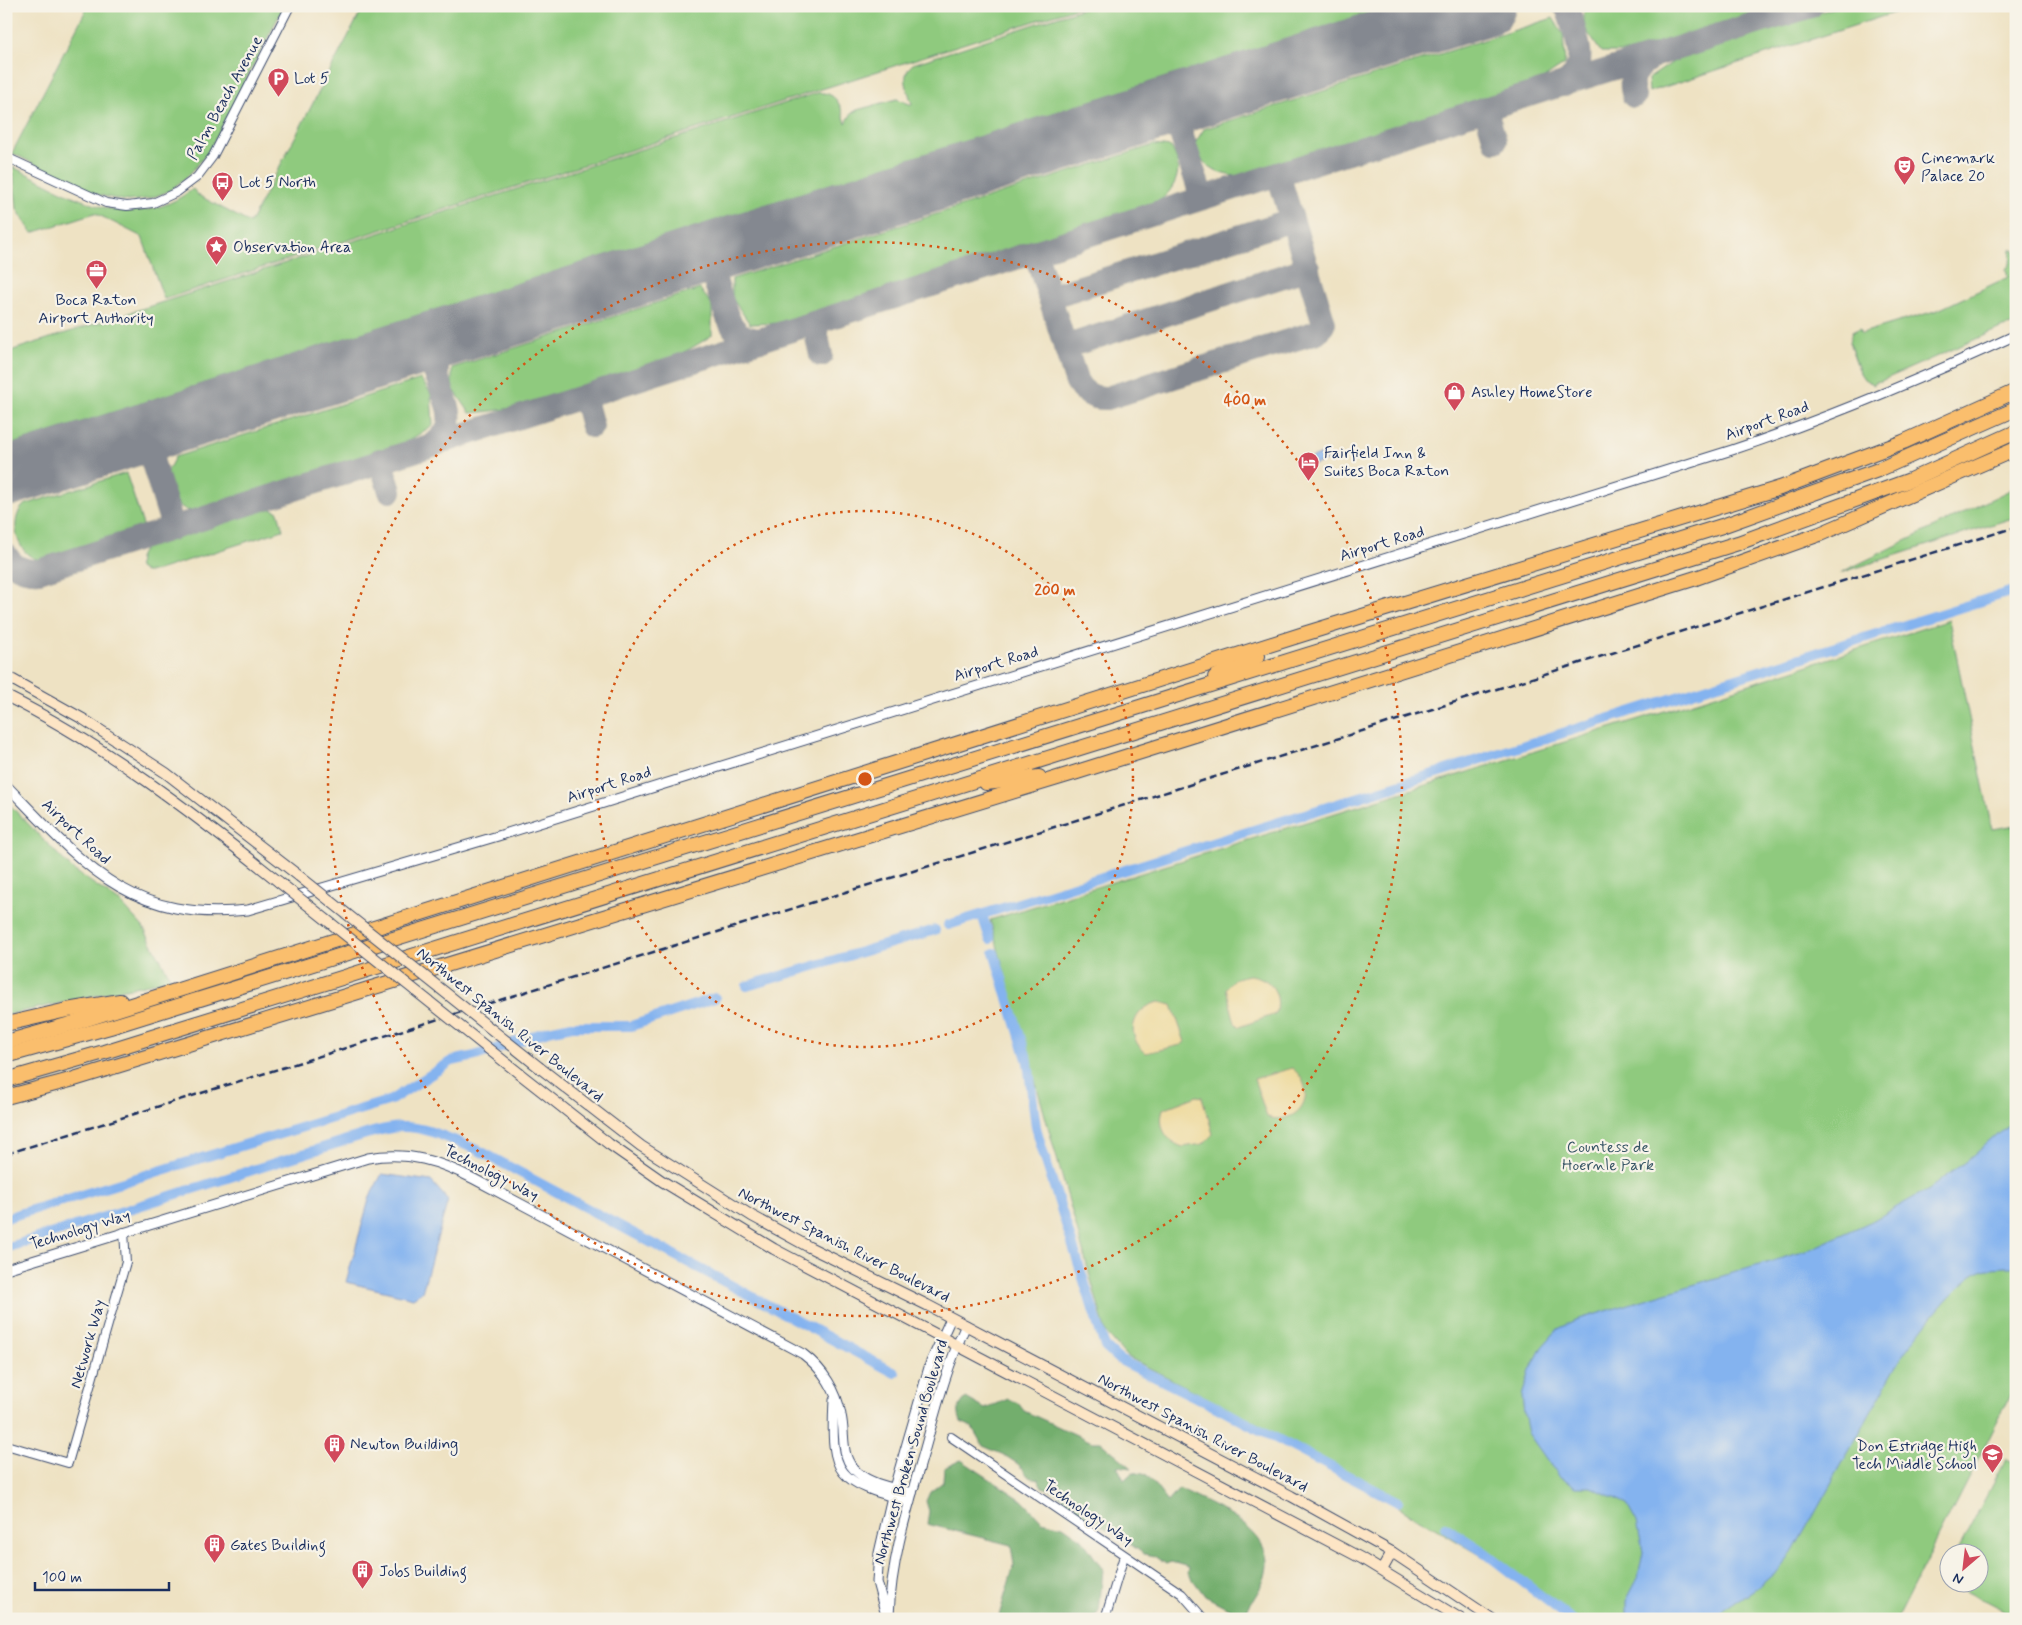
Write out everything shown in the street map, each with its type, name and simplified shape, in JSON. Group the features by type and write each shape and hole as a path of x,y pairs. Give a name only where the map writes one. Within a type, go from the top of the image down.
{"highway":[{"path":"6,1042 166,994 1308,633 1780,488 1903,442 2016,391"},
{"path":"6,1056 110,1027 1753,516 1878,470 2016,409"},
{"path":"6,1080 123,1046 1738,543 1910,480 2016,432"},
{"path":"6,1098 74,1079 1077,772 1696,578 1820,534 2016,449"},
{"path":"1166,700 1308,633"},
{"path":"948,788 1077,772"},
{"path":"6,1024 67,1010 166,994"}],"main road":[{"name":"Northwest Spanish River Boulevard","path":"6,676 83,720 166,773 641,1146 724,1200 809,1247 966,1325 1255,1477 1392,1552 1492,1619"},
{"name":"Northwest Spanish River Boulevard","path":"6,696 121,764 202,821 609,1144 690,1198 774,1249 1395,1577 1461,1619"},
{"path":"1382,1570 1392,1552"},
{"path":"1395,1577 1405,1560"}],"street":[{"name":"Palm Beach Avenue","path":"6,157 106,203 127,206 153,203 177,192 197,177 213,156 290,6"},
{"name":"Airport Road","path":"6,785 69,850 91,870 119,888 151,902 187,911 226,912 248,910 498,836 1741,447 1942,370 2016,335"},
{"name":"Technology Way","path":"6,1269 368,1158 395,1154 424,1158 443,1164 796,1350 821,1370 835,1395 834,1449 841,1470 848,1479 859,1486 893,1492 911,1498"},
{"name":"Network Way","path":"6,1445 68,1463 126,1262 124,1232"},
{"name":"Northwest Broken Sound Boulevard","path":"888,1619 877,1582 877,1567 893,1492 930,1364 951,1318"},
{"name":"Northwest Broken Sound Boulevard","path":"888,1619 892,1571 911,1498 956,1346 966,1325"},
{"name":"Technology Way","path":"951,1438 1182,1594 1204,1619"},
{"path":"1105,1619 1124,1556"}],"green space":[{"path":"88,6 284,6 209,151 188,176 169,191 151,198 127,201 99,195 12,153"},
{"path":"364,6 1082,6 164,299 142,237 95,213 32,233 17,209 13,167 80,199 102,207 124,211 147,210 169,203 193,189 198,195 250,223"},
{"path":"1090,6 1390,6 6,446 6,353 817,93 830,95 838,102 846,123 852,113 857,110 897,99 912,105 906,78 909,68 913,64"},
{"path":"1590,6 1784,6 1634,52 1601,52 1584,27 1584,8"},
{"path":"1839,6 1915,6 1649,92 1648,79 1676,60"},
{"path":"1553,18 1563,34 1565,64 1538,82 1503,96 1240,176 1217,172 1205,164 1197,151 1195,143 1204,129"},
{"path":"1154,145 1171,147 1175,155 1178,171 1173,185 1157,203 1016,252 783,323 750,324 732,298 732,279"},
{"path":"2011,249 2014,250 2016,255 2016,324 2003,327 1881,381 1874,382 1874,385 1864,379 1849,342 1852,332 1860,328 1862,333 1938,310 2008,277 2006,269 2010,264"},
{"path":"700,289 712,305 712,335 685,352 656,364 550,398 486,412 470,413 452,387 452,368"},
{"path":"421,379 431,394 433,425 407,442 195,512 182,508 172,493 166,474 175,457"},
{"path":"126,473 144,528 43,560 27,554 18,538 16,529 16,520 24,505"},
{"path":"2016,487 2016,517 1840,573"},
{"path":"268,507 278,512 283,530 152,572 145,572 139,568 140,554 150,544"},
{"name":"Countess de Hoernle Park","path":"1949,620 1992,829 2016,825 2016,1396 2011,1394 1897,1619 1566,1619 1504,1569 1260,1425 1126,1356 1106,1333 990,920 1697,701"},
{"path":"6,801 72,869 120,902 143,927 171,979 6,1015"},
{"path":"966,1398 985,1409 1008,1399 1018,1403 1024,1411 1092,1442 1101,1442 1132,1468 1117,1466 1124,1480 1133,1472 1147,1475 1168,1502 1179,1489 1238,1520 1261,1543 1266,1556 1265,1577 1247,1610 1238,1613 1205,1596 1188,1573 1189,1567 1171,1562 1166,1564 1154,1556 1144,1554 1113,1532 1076,1514 1069,1503 1055,1491 1042,1487 1038,1479 1029,1477 1018,1464 1004,1455 983,1446 972,1427 961,1422 959,1409"},
{"path":"2006,1459 2016,1464 2016,1605 2011,1614 1968,1592 1990,1592 1990,1542 1962,1542"},
{"path":"961,1460 1022,1500 1042,1521 1063,1526 1082,1539 1103,1570 1099,1611 1094,1619 998,1619 1014,1565 1011,1545 927,1524 929,1511 926,1501 930,1492 943,1482 944,1468"}],"sand":[{"path":"1249,975 1263,979 1273,987 1277,999 1276,1014 1239,1027 1235,1023 1226,988 1236,978"},
{"path":"1159,1002 1172,1005 1185,1042 1181,1045 1146,1053 1135,1039 1134,1023 1142,1010"},
{"path":"1292,1068 1305,1086 1303,1105 1289,1117 1279,1119 1267,1117 1254,1079"},
{"path":"1197,1096 1202,1097 1213,1134 1203,1144 1183,1147 1172,1141 1164,1132 1161,1121 1163,1109"}],"water":[{"path":"1323,454 1326,461 1310,466 1308,459"},
{"path":"2016,1118 2016,1267 1989,1269 1971,1277 1950,1296 1929,1320 1904,1353 1792,1553 1778,1570 1762,1584 1711,1619 1626,1619 1626,1601 1638,1578 1643,1552 1637,1522 1627,1504 1591,1487 1575,1487 1559,1477 1528,1433 1522,1396 1530,1370 1542,1347 1558,1329 1576,1320 1806,1251 1872,1221 1929,1189 1973,1156"},
{"path":"382,1174 431,1181 448,1200 422,1292 413,1298 346,1282 370,1196"},
{"path":"267,1611 291,1615 298,1619 234,1619 243,1615"}],"waterway":[{"path":"948,925 2016,590"},
{"path":"982,915 990,939"},
{"path":"747,986 935,930"},
{"path":"994,953 1028,1062 1036,1127 1043,1152 1105,1347 1118,1359 1218,1408 1398,1502"},
{"path":"6,1218 391,1100 452,1061 475,1056 548,1031 572,1026 631,1026 715,998"},
{"path":"6,1248 371,1133 386,1129 411,1127 440,1135 478,1150 895,1373"},
{"path":"1445,1527 1484,1552 1571,1619"}],"taxiway":[{"path":"1564,85 1577,69 1579,60 1577,40 1565,6"},
{"path":"6,555 20,568 29,571 39,571 1278,174 1811,6"},
{"path":"1634,96 1632,83 1635,73 1652,57"},
{"path":"1172,106 1202,198"},
{"path":"1485,108 1495,141"},
{"path":"1035,251 1076,380 1081,388 1093,396 1107,398 1317,332 1324,323 1278,174"},
{"path":"1049,297 1292,220"},
{"path":"731,247 716,264 714,272 716,285 726,315 734,328 745,337 762,340"},
{"path":"684,262 694,263 702,267 715,281"},
{"path":"1065,347 1308,268"},
{"path":"814,324 821,355"},
{"path":"437,372 437,353 449,337"},
{"path":"403,352 412,352 419,355 430,364 447,405 449,414 448,427 444,435 433,445"},
{"path":"584,396 592,426"},
{"path":"144,434 173,527"},
{"path":"380,460 390,491"},
{"path":"6,479 13,475"}],"runway":[{"path":"6,477 1486,6"}],"railway":[{"path":"6,1154 2016,527"}],"place":[{"name":"Lot 5","path":"278,97"},
{"name":"Cinemark Palace 20","path":"1905,186"},
{"name":"Lot 5 North","path":"223,201"},
{"name":"Observation Area","path":"217,266"},
{"name":"Boca Raton Airport Authority","path":"96,290"},
{"name":"Ashley HomeStore","path":"1455,411"},
{"name":"Fairfield Inn & Suites Boca Raton","path":"1308,481"},
{"name":"Newton Building","path":"334,1463"},
{"name":"Don Estridge High Tech Middle School","path":"1993,1474"},
{"name":"Gates Building","path":"214,1564"},
{"name":"Jobs Building","path":"363,1590"}]}
